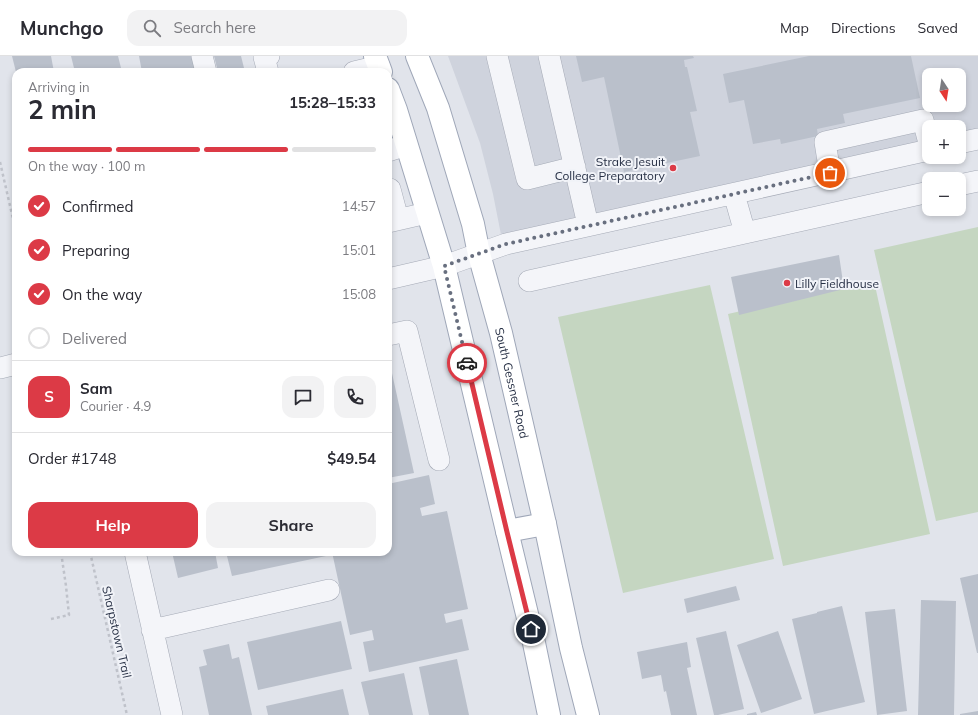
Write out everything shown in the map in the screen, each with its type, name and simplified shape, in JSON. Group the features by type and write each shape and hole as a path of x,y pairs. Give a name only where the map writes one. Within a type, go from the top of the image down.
{"main road":[{"name":"South Gessner Road","path":"416,56 438,108 473,224 479,254 501,333 545,524 571,648 588,715"},
{"path":"392,100 396,110 397,148 427,213 444,266 534,643 549,715"},
{"path":"507,532 545,524"}],"street":[{"path":"202,56 205,68"},
{"path":"267,68 264,57 269,56"},
{"path":"497,56 527,179 575,167"},
{"path":"549,56 588,225"},
{"path":"368,68 378,65"},
{"path":"830,173 825,142 922,120"},
{"path":"966,142 978,139"},
{"path":"392,278 444,266 506,244 922,152"},
{"path":"966,184 978,181"},
{"path":"734,194 745,233"},
{"path":"529,280 922,194"},
{"path":"392,210 393,220 427,213"},
{"path":"392,335 408,331 439,460"},
{"path":"0,368 12,365"},
{"path":"136,556 172,715"},
{"path":"152,630 329,590"}],"path":[{"path":"0,162 12,214"},
{"path":"51,619 69,615 62,556"},
{"name":"Sharpstown Trail","path":"91,556 127,715"}],"shaded area":[{"name":"Strake Jesuit College Preparatory","path":"448,56 978,56 978,145 966,148 966,120 922,120 922,157 505,255 493,194 480,143"}],"green space":[{"path":"978,227 978,512 936,521 874,250"},
{"path":"874,281 930,534 783,566 728,314"},
{"path":"710,285 774,559 623,593 558,317"}],"building":[{"path":"12,56 51,56 53,68 15,68"},
{"path":"71,56 118,56 121,68 74,68"},
{"path":"139,56 194,56 197,68 141,68"},
{"path":"214,56 241,56 244,68 217,68"},
{"path":"576,56 693,56 694,58 684,60 697,111 690,112 700,156 624,172 604,77 582,82"},
{"path":"809,56 911,56 920,98 843,114 845,123 817,129 818,136 781,144 780,139 753,144 744,100 729,103 723,74"},
{"name":"Lilly Fieldhouse","path":"839,255 844,289 739,315 731,277"},
{"path":"392,373 414,473 392,477"},
{"path":"429,475 435,504 420,508 422,516 447,511 468,609 444,614 446,623 462,619 469,650 369,672 363,642 374,640 372,630 350,635 333,556 392,556 392,483"},
{"path":"173,556 216,556 218,568 178,578"},
{"path":"227,556 326,556 232,576"},
{"path":"978,574 978,653 977,653 960,578"},
{"path":"736,586 740,600 687,613 684,599"},
{"path":"921,600 956,601 954,715 918,715"},
{"path":"842,606 865,702 814,714 792,619"},
{"path":"895,609 907,711 877,715 865,612"},
{"path":"341,621 352,669 258,690 247,642"},
{"path":"726,631 744,709 714,715 696,638"},
{"path":"778,631 802,699 761,713 737,645"},
{"path":"687,642 691,667 687,668 697,715 671,715 666,691 664,692 661,675 642,679 637,652"},
{"path":"229,644 232,659 239,657 252,715 209,715 199,667 207,665 203,650"},
{"path":"457,659 469,715 429,715 419,667"},
{"path":"404,673 413,715 369,715 361,682"},
{"path":"343,689 349,715 268,715 266,706"},
{"path":"978,711 978,715 960,715 960,714"},
{"path":"756,712 757,715 747,715 747,714"}],"way so far":[{"path":"467,363 444,266 506,244 830,173"}],"place":[{"name":"Strake Jesuit College Preparatory","path":"673,168"},
{"name":"Lilly Fieldhouse","path":"787,283"}],"route":[{"path":"467,363 531,629"}]}
